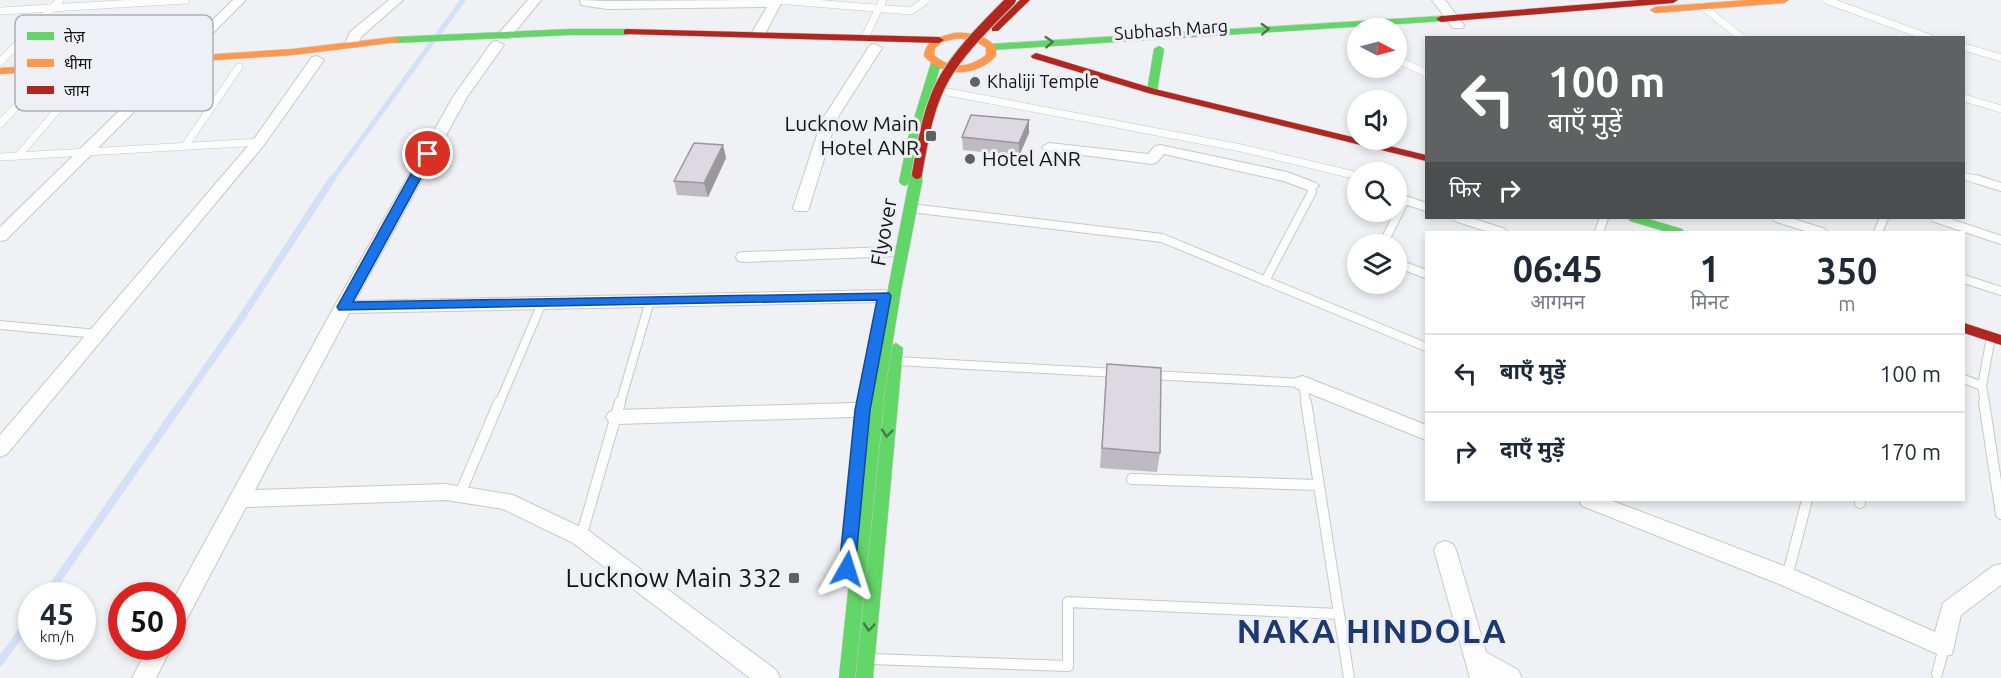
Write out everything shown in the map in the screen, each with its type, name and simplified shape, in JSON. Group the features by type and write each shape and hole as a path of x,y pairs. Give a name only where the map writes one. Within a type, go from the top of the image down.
{"main road":[{"path":"501,40 870,43 939,40 962,36 1001,0"},
{"name":"Flyover","path":"847,678 872,430 895,287 925,129 944,79 957,59 1011,0"},
{"path":"213,58 292,52 352,44 403,45 640,31 758,34 870,43 932,57 960,69 980,65 987,50 1025,0"},
{"path":"1407,29 1665,0"},
{"path":"962,36 987,50 1048,42 1455,22 1784,0"},
{"name":"Subhash Marg","path":"987,50 1036,56 1347,35"},
{"path":"835,678 862,410 914,138 932,57 939,40"},
{"path":"213,69 317,60 403,45"},
{"path":"1152,91 1159,49"},
{"path":"1036,56 1152,91 1425,158"},
{"path":"864,678 894,361 931,136 948,92 960,69"},
{"path":"0,71 15,70"},
{"path":"0,82 15,81"},
{"path":"1637,219 1675,231"},
{"path":"1965,328 1996,338"}],"street":[{"path":"213,27 240,0"},
{"path":"352,44 355,35 397,0"},
{"path":"186,599 343,307 460,97 501,40 535,0"},
{"path":"586,0 585,2 592,5 776,1 758,34"},
{"path":"1438,0 1455,22"},
{"path":"801,208 829,120 870,43"},
{"path":"0,448 260,142 317,60"},
{"path":"0,236 129,111"},
{"path":"1049,147 1152,159 1160,149 1287,177 1311,186"},
{"path":"744,257 892,252"},
{"path":"343,307 884,296"},
{"path":"1303,383 1425,433"},
{"path":"616,417 890,408"},
{"path":"241,499 446,492 506,501 581,537 768,678"},
{"path":"1591,501 1787,577 1944,647 1951,609 2001,573"},
{"path":"1445,550 1479,669 1510,678"},
{"path":"144,678 154,660"}],"lane":[{"path":"46,15 60,0"},
{"path":"0,11 186,0"},
{"path":"870,43 882,0"},
{"path":"776,1 911,11 926,0"},
{"path":"1826,0 1925,36"},
{"path":"1702,6 1740,36"},
{"path":"0,62 15,47"},
{"path":"1965,47 2001,58"},
{"path":"1407,64 1425,72"},
{"path":"213,104 238,67"},
{"path":"948,92 1241,148 1347,173"},
{"path":"1965,98 2001,109"},
{"path":"0,124 15,108"},
{"path":"18,156 57,111"},
{"path":"185,146 208,111"},
{"path":"0,157 260,142"},
{"path":"1965,176 2001,187"},
{"path":"1265,280 1312,192 1311,186"},
{"path":"1388,234 1405,200 1425,207"},
{"path":"919,208 1162,238 1425,347"},
{"path":"1461,219 1499,231"},
{"path":"1780,219 1819,231"},
{"path":"1938,219 2001,240"},
{"path":"1407,267 1425,274"},
{"path":"1965,279 2001,291"},
{"path":"581,537 650,301"},
{"path":"460,494 542,303"},
{"path":"0,325 97,334"},
{"path":"1996,338 1982,386 1997,470 2001,514"},
{"path":"873,361 1128,374"},
{"path":"1140,374 1303,383 1349,678"},
{"path":"1965,380 1982,386"},
{"path":"1132,479 1319,485"},
{"path":"1787,577 1807,501"},
{"path":"866,659 1068,666 1068,602 1338,614"},
{"path":"1937,674 1944,647"}],"building":[{"path":"971,115 1029,120 1019,143 962,137"},
{"path":"694,143 723,145 704,183 674,181"},
{"path":"1107,364 1161,368 1160,453 1102,448"}],"waterway":[{"path":"331,181 463,0"},
{"path":"181,404 242,317 332,179"},
{"path":"56,582 182,402"},
{"path":"0,662 18,637"}],"traffic: fast":[{"path":"991,47 1441,19"},
{"path":"395,40 570,32 627,32"},
{"path":"1152,91 1159,49"},
{"path":"905,182 914,138 936,63"},
{"path":"847,678 872,430 895,287 917,174"},
{"path":"1637,219 1675,231"},
{"path":"864,678 896,348"}],"traffic: slow":[{"path":"1655,10 1784,0"},
{"path":"954,36 969,36 983,41 991,47 991,56 976,65 960,69 943,66 929,56 930,47 939,40 954,36"},
{"path":"213,57 293,52 395,40"},
{"path":"0,71 15,70"}],"traffic: jam":[{"path":"917,174 924,136 939,88 952,66 968,46 1011,0"},
{"path":"995,29 1025,0"},
{"path":"1441,19 1673,0"},
{"path":"627,32 939,40"},
{"path":"1036,56 1152,91 1425,158"},
{"path":"1965,328 2001,340"}],"place":[{"name":"Khaliji Temple","path":"975,82"},
{"name":"Lucknow Main Hotel ANR","path":"931,136"},
{"name":"Hotel ANR","path":"970,159"},
{"name":"Lucknow Main 332","path":"794,578"}],"district":[{"name":"NAKA HINDOLA","path":"1372,631"}],"route":[{"path":"428,154 343,307 884,296 862,410 847,569"}]}
